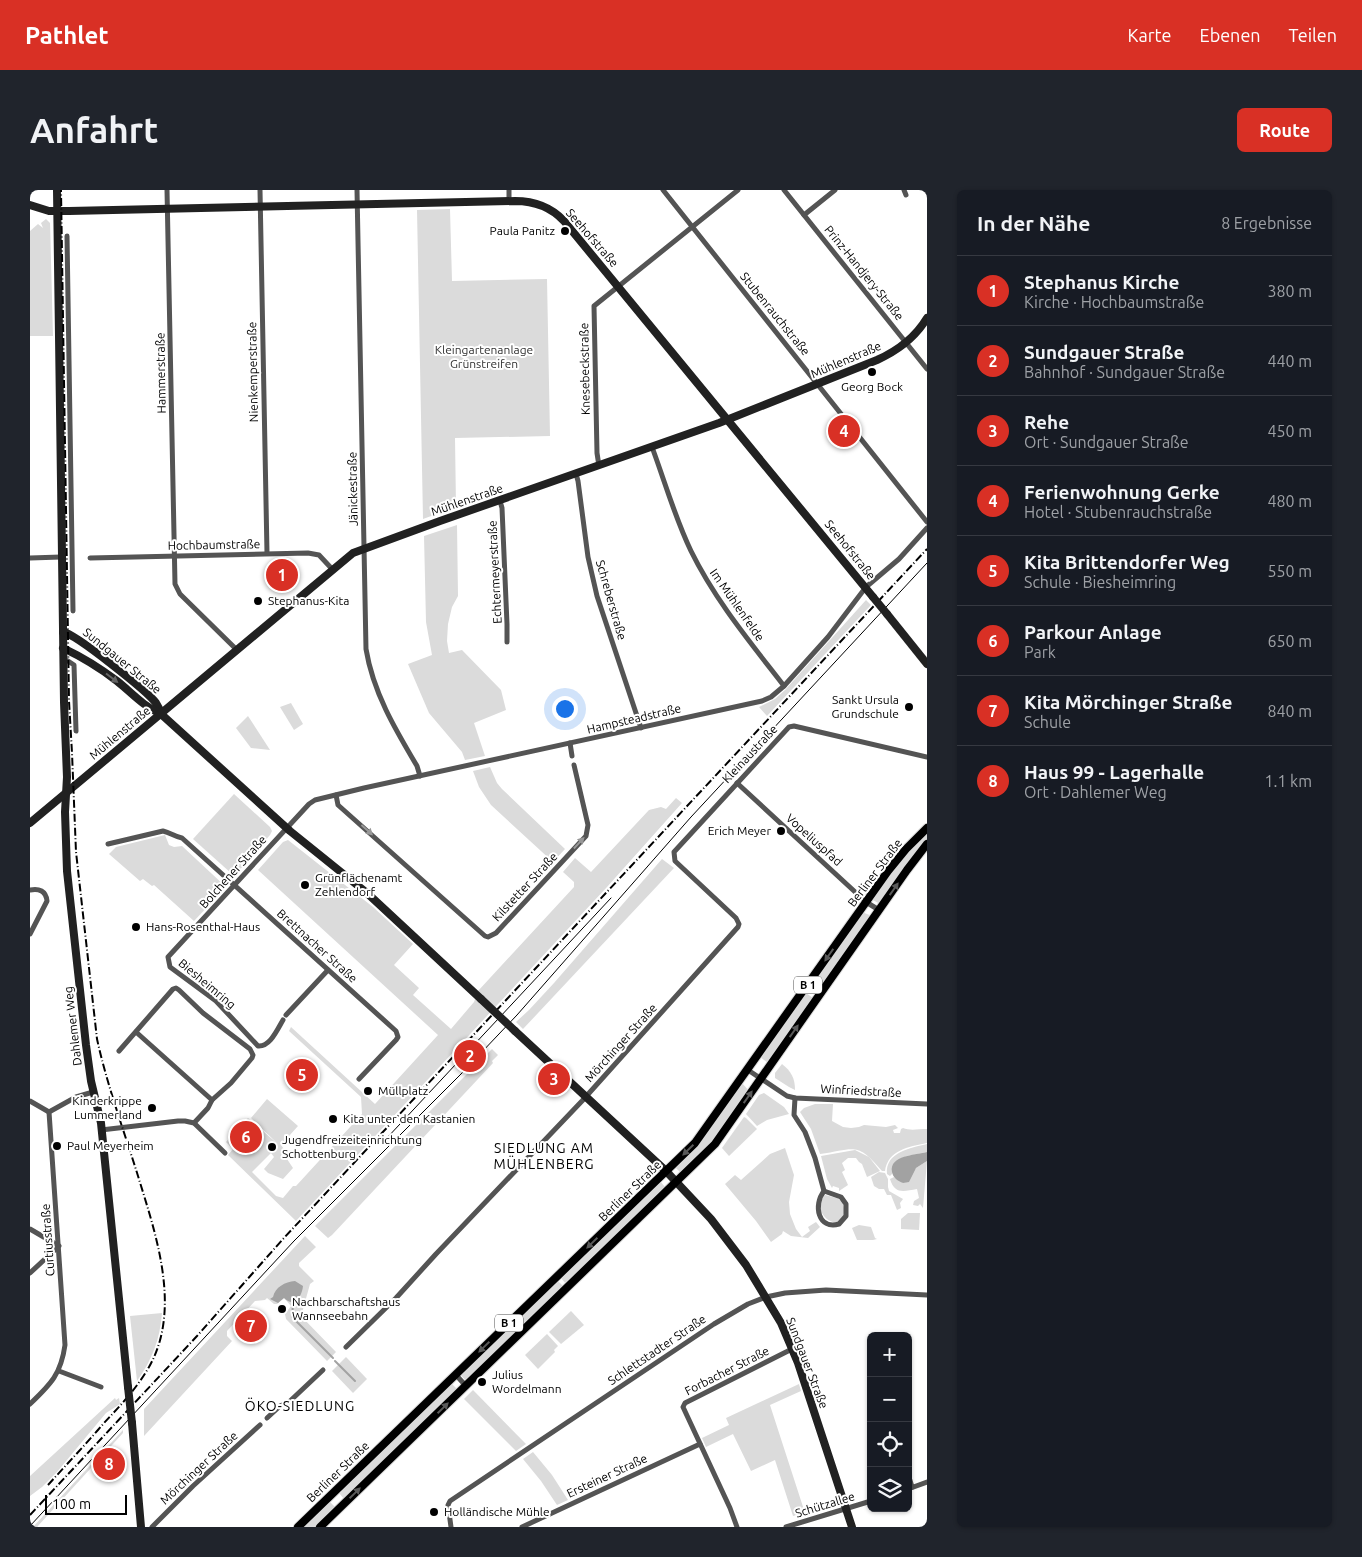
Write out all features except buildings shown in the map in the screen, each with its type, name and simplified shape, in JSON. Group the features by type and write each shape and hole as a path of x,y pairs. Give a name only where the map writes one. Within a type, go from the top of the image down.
{"main road":[{"name":"Berliner Straße","path":"298,1527 700,1138 895,862 927,828"},
{"name":"Berliner Straße","path":"320,1527 715,1144 927,844"}],"street":[{"name":"Dahlemer Weg","path":"57,190 65,812 68,878 86,1045 93,1092 100,1117 141,1527"},
{"name":"Hammerstraße","path":"167,190 175,584 178,593 237,650"},
{"name":"Nienkemperstraße","path":"260,190 267,554"},
{"name":"Jänickestraße","path":"357,190 366,649 370,669 385,710 417,766 420,776"},
{"path":"509,190 509,201"},
{"name":"Stubenrauchstraße","path":"663,190 927,522"},
{"name":"Knesebeckstraße","path":"599,466 597,453 594,307 596,303 738,190"},
{"name":"Prinz-Handjery-Straße","path":"784,190 927,369"},
{"path":"804,215 835,190"},
{"name":"Seehofstraße","path":"30,205 43,210 57,211 509,201 536,203 548,208 557,214 618,286 866,587 927,664"},
{"path":"67,236 73,611"},
{"path":"58,260 67,260"},
{"path":"58,286 68,286"},
{"name":"Mühlenstraße","path":"30,823 353,554 729,420 882,358 906,342 927,318"},
{"path":"58,329 68,329"},
{"path":"59,344 68,344"},
{"path":"59,365 69,364"},
{"path":"60,427 70,426"},
{"name":"Im Mühlenfelde","path":"652,447 685,539 701,571 724,608 784,686"},
{"path":"60,464 70,463"},
{"name":"Schreberstraße","path":"576,474 588,557 596,596 641,728"},
{"name":"Echtermeyerstraße","path":"500,501 502,508 508,624 507,642"},
{"name":"Hampsteadstraße","path":"286,827 315,800 762,701 771,697 784,686 828,637 866,587 899,559 927,528"},
{"path":"61,538 72,538"},
{"name":"Hochbaumstraße","path":"90,558 315,553 323,558 333,570"},
{"path":"30,558 61,557"},
{"path":"62,583 72,584"},
{"name":"Sundgauer Straße","path":"63,632 74,636 126,677 156,703 161,714"},
{"name":"Sundgauer Straße","path":"63,648 90,662 148,708 161,714 286,827 367,893 666,1172 711,1219 729,1242 781,1323 806,1385 852,1527"},
{"name":"Dahlemer Weg","path":"64,660 74,665 76,731"},
{"name":"Kleinaustraße","path":"674,857 677,847 788,727 792,726 927,757"},
{"path":"570,744 572,756"},
{"name":"Kilstetter Straße","path":"336,795 338,804 488,937 496,933 586,836 588,825 574,765"},
{"name":"Vopeliuspfad","path":"737,783 866,902 879,910"},
{"name":"Bolchener Straße","path":"194,930 286,827"},
{"name":"Brettnacher Straße","path":"108,844 163,832 182,838 396,1031 398,1037 396,1040 359,1079"},
{"name":"Mörchinger Straße","path":"346,1347 396,1298 586,1097 738,926 736,918 675,861 674,857"},
{"path":"30,890 42,891 47,901 30,934"},
{"name":"Biesheimring","path":"194,930 168,958 168,964 216,1001 258,1046 265,1044 275,1034 284,1018 328,970"},
{"path":"119,1051 173,989 176,988 203,1013 250,1048 253,1055 252,1058 231,1083 212,1100 208,1108 194,1123"},
{"path":"136,1032 212,1100"},
{"name":"Winfriedstraße","path":"748,1070 787,1096 795,1098 927,1104"},
{"path":"30,1101 49,1112 76,1097 93,1092"},
{"path":"795,1098 794,1115 805,1132 815,1158 824,1191 818,1201 820,1215 826,1223 832,1225 839,1224 846,1216 846,1204 841,1197 824,1191"},
{"name":"Curtiusstraße","path":"30,1404 50,1385 59,1371 65,1345 49,1112"},
{"path":"101,1130 185,1121 194,1123 225,1153"},
{"path":"30,1229 59,1246 30,1273"},
{"name":"Schlettstadter Straße","path":"451,1527 448,1505 450,1501 727,1316 748,1304 766,1297 795,1292 826,1290 927,1295"},
{"name":"Forbacher Straße","path":"736,1527 730,1508 683,1407 685,1403 792,1349"},
{"path":"267,1418 280,1406 289,1402 323,1370"},
{"path":"59,1371 101,1387"},
{"path":"456,1375 466,1386"},
{"name":"Mörchinger Straße","path":"152,1527 260,1424"},
{"name":"Ersteiner Straße","path":"522,1527 700,1444"},
{"path":"912,1487 927,1482"},
{"name":"Schützallee","path":"786,1527 867,1502"}],"green space":[{"name":"Kleingartenanlage Grünstreifen","path":"450,209 452,281 547,279 550,436 455,438 456,507 423,519 417,210"},
{"path":"46,219 50,223 53,336 30,336 30,231 38,224 43,228 41,223"},
{"path":"457,525 458,596 452,607 448,624 447,641 449,653 462,650 501,690 506,710 474,723 485,756 465,760 462,752 429,713 408,664 432,655 426,622 424,536"},
{"path":"866,600 871,605 767,716 759,707 775,699 785,690"},
{"path":"291,703 303,724 294,730 280,707"},
{"path":"248,716 270,750 251,748 236,728"},
{"path":"490,767 497,783 502,789 565,849 553,862 491,805 479,787 473,771"},
{"path":"234,794 272,831 237,873 232,874 193,839"},
{"path":"676,798 682,803 607,887 296,1221 228,1155 233,1149 226,1142 248,1118 279,1145 251,1118 267,1099 298,1126 281,1145 284,1149 283,1153 293,1168 283,1179 268,1173 264,1169 274,1157 271,1153 252,1172 276,1196 283,1198 362,1114 361,1097 289,1031 291,1027 375,1104 438,1035 258,870 283,842 288,840 373,907 413,944 394,965 419,988 413,995 451,1029 474,1002 478,991 574,887 574,882 563,872 575,858 591,872 649,810 661,807 666,809"},
{"path":"927,832 927,840 917,850 880,904 873,900 872,898 899,861"},
{"path":"165,835 169,845 174,847 182,846 226,887 194,921 154,885 152,886 143,879 140,881 109,854 116,847"},
{"path":"662,859 674,868 523,1029 516,1022 554,983"},
{"path":"862,912 872,916 821,987 813,982"},
{"path":"806,993 813,998 768,1063 760,1057"},
{"path":"492,1049 498,1055 492,1061 493,1063 332,1235 328,1238 315,1226"},
{"path":"782,1064 792,1075 795,1090 775,1078 775,1073"},
{"path":"296,1066 311,1080 305,1086 294,1091 289,1088 287,1076"},
{"path":"742,1083 749,1091 711,1144 681,1173 675,1167 703,1138"},
{"path":"764,1093 784,1107 789,1114 767,1120 757,1126 746,1114 759,1095"},
{"path":"815,1104 833,1104 832,1121 843,1127 851,1128 864,1125 886,1127 895,1125 898,1128 893,1130 894,1133 900,1133 903,1128 911,1130 927,1129 927,1143 906,1148 895,1154 890,1158 885,1171 882,1171 867,1155 855,1149 820,1154 811,1129 800,1112 804,1108"},
{"path":"744,1117 757,1129 729,1156 722,1148"},
{"path":"927,1144 927,1152 898,1160 892,1174 890,1176 887,1174 887,1167 890,1161 900,1152"},
{"path":"785,1148 794,1175 789,1202 790,1214 796,1229 802,1237 810,1231 808,1227 816,1222 820,1227 808,1238 791,1236 783,1231 782,1234 771,1242 725,1184 735,1175 741,1180 770,1154"},
{"path":"855,1150 869,1157 880,1171 867,1177 862,1164 856,1158 848,1158 842,1163 845,1170 842,1172 848,1185 839,1191 839,1188 833,1186 832,1188 827,1179 821,1156"},
{"path":"927,1161 923,1208 920,1204 918,1206 913,1205 914,1201 919,1198 917,1189 897,1190 890,1179 894,1177 903,1183 916,1168"},
{"path":"879,1172 885,1173 888,1179 889,1191 903,1199 900,1203 901,1208 897,1210 891,1195 887,1195 884,1189 874,1186 871,1177"},
{"path":"660,1181 665,1187 652,1199 649,1205 567,1285 560,1277"},
{"path":"825,1195 837,1198 843,1202 845,1214 838,1223 828,1220 822,1213 821,1204"},
{"path":"908,1213 920,1213 919,1230 901,1229 901,1219"},
{"path":"859,1225 871,1227 877,1239 857,1240 852,1228"},
{"path":"305,1236 316,1247 299,1263 299,1266 314,1281 310,1284 300,1315 336,1352 327,1361 286,1319 285,1314 291,1306 284,1298 277,1304 274,1304 267,1298 255,1301 227,1331 227,1336 232,1341 144,1436 144,1409"},
{"path":"557,1280 564,1287 466,1381 460,1374"},
{"path":"571,1311 584,1325 561,1344 549,1332"},
{"path":"162,1313 154,1349 137,1381 130,1316"},
{"path":"547,1334 558,1346 554,1350 555,1352 538,1369 525,1355"},
{"path":"346,1357 367,1379 353,1393 332,1371"},
{"path":"451,1383 458,1390 344,1499 339,1493"},
{"path":"799,1384 801,1391 770,1405 805,1513 793,1516 775,1460 751,1471 733,1434 706,1447 702,1438 729,1425 726,1418"},
{"path":"473,1390 526,1444 516,1451 464,1399"},
{"path":"115,1398 116,1400 119,1398 120,1404 106,1413 57,1472 30,1496 30,1476"},
{"path":"123,1430 123,1433 37,1527 33,1527"},
{"path":"533,1452 552,1475 568,1500 557,1505 523,1459"},
{"path":"329,1501 336,1508 316,1527 302,1527"}],"shaded area":[{"path":"927,1152 927,1161 916,1168 909,1182 903,1183 895,1178 892,1166 895,1162 904,1157"},
{"path":"295,1281 303,1286 297,1300 291,1302 284,1298 278,1303 270,1299 281,1286"}],"waterway":[{"path":"293,1303 292,1317 333,1358"},
{"path":"335,1361 355,1381"}],"tram line":[{"path":"30,1526 294,1241 461,1074 517,1015 691,817 927,563"},
{"path":"386,1139 611,898"}],"railway":[{"path":"48,1485 134,1389 149,1367 159,1345 164,1321 165,1297 163,1272 152,1223 97,1039 76,852 69,701 61,190"},
{"path":"30,1515 197,1336 283,1239 927,549"}],"place":[{"name":"Paula Panitz","path":"565,231"},
{"name":"Georg Bock","path":"872,372"},
{"name":"Ferienwohnung Gerke","path":"844,431"},
{"name":"Stephanus Kirche","path":"282,575"},
{"name":"Stephanus-Kita","path":"258,601"},
{"name":"Sankt Ursula Grundschule","path":"909,707"},
{"name":"Erich Meyer","path":"781,831"},
{"name":"Grünflächenamt Zehlendorf","path":"305,885"},
{"name":"Hans-Rosenthal-Haus","path":"136,927"},
{"name":"Sundgauer Straße","path":"470,1056"},
{"name":"Kita Brittendorfer Weg","path":"302,1075"},
{"name":"Rehe","path":"554,1079"},
{"name":"Müllplatz","path":"368,1091"},
{"name":"Kinderkrippe Lummerland","path":"152,1108"},
{"name":"Kita unter den Kastanien","path":"333,1119"},
{"name":"Parkour Anlage","path":"246,1137"},
{"name":"Paul Meyerheim","path":"57,1146"},
{"name":"Jugendfreizeiteinrichtung Schottenburg","path":"272,1147"},
{"name":"Nachbarschaftshaus Wannseebahn","path":"282,1309"},
{"name":"Kita Mörchinger Straße","path":"251,1326"},
{"name":"Julius Wordelmann","path":"482,1382"},
{"name":"Haus 99 - Lagerhalle","path":"109,1464"},
{"name":"Holländische Mühle","path":"434,1512"}],"district":[{"name":"SIEDLUNG AM MÜHLENBERG","path":"544,1156"},
{"name":"ÖKO-SIEDLUNG","path":"300,1406"}]}
